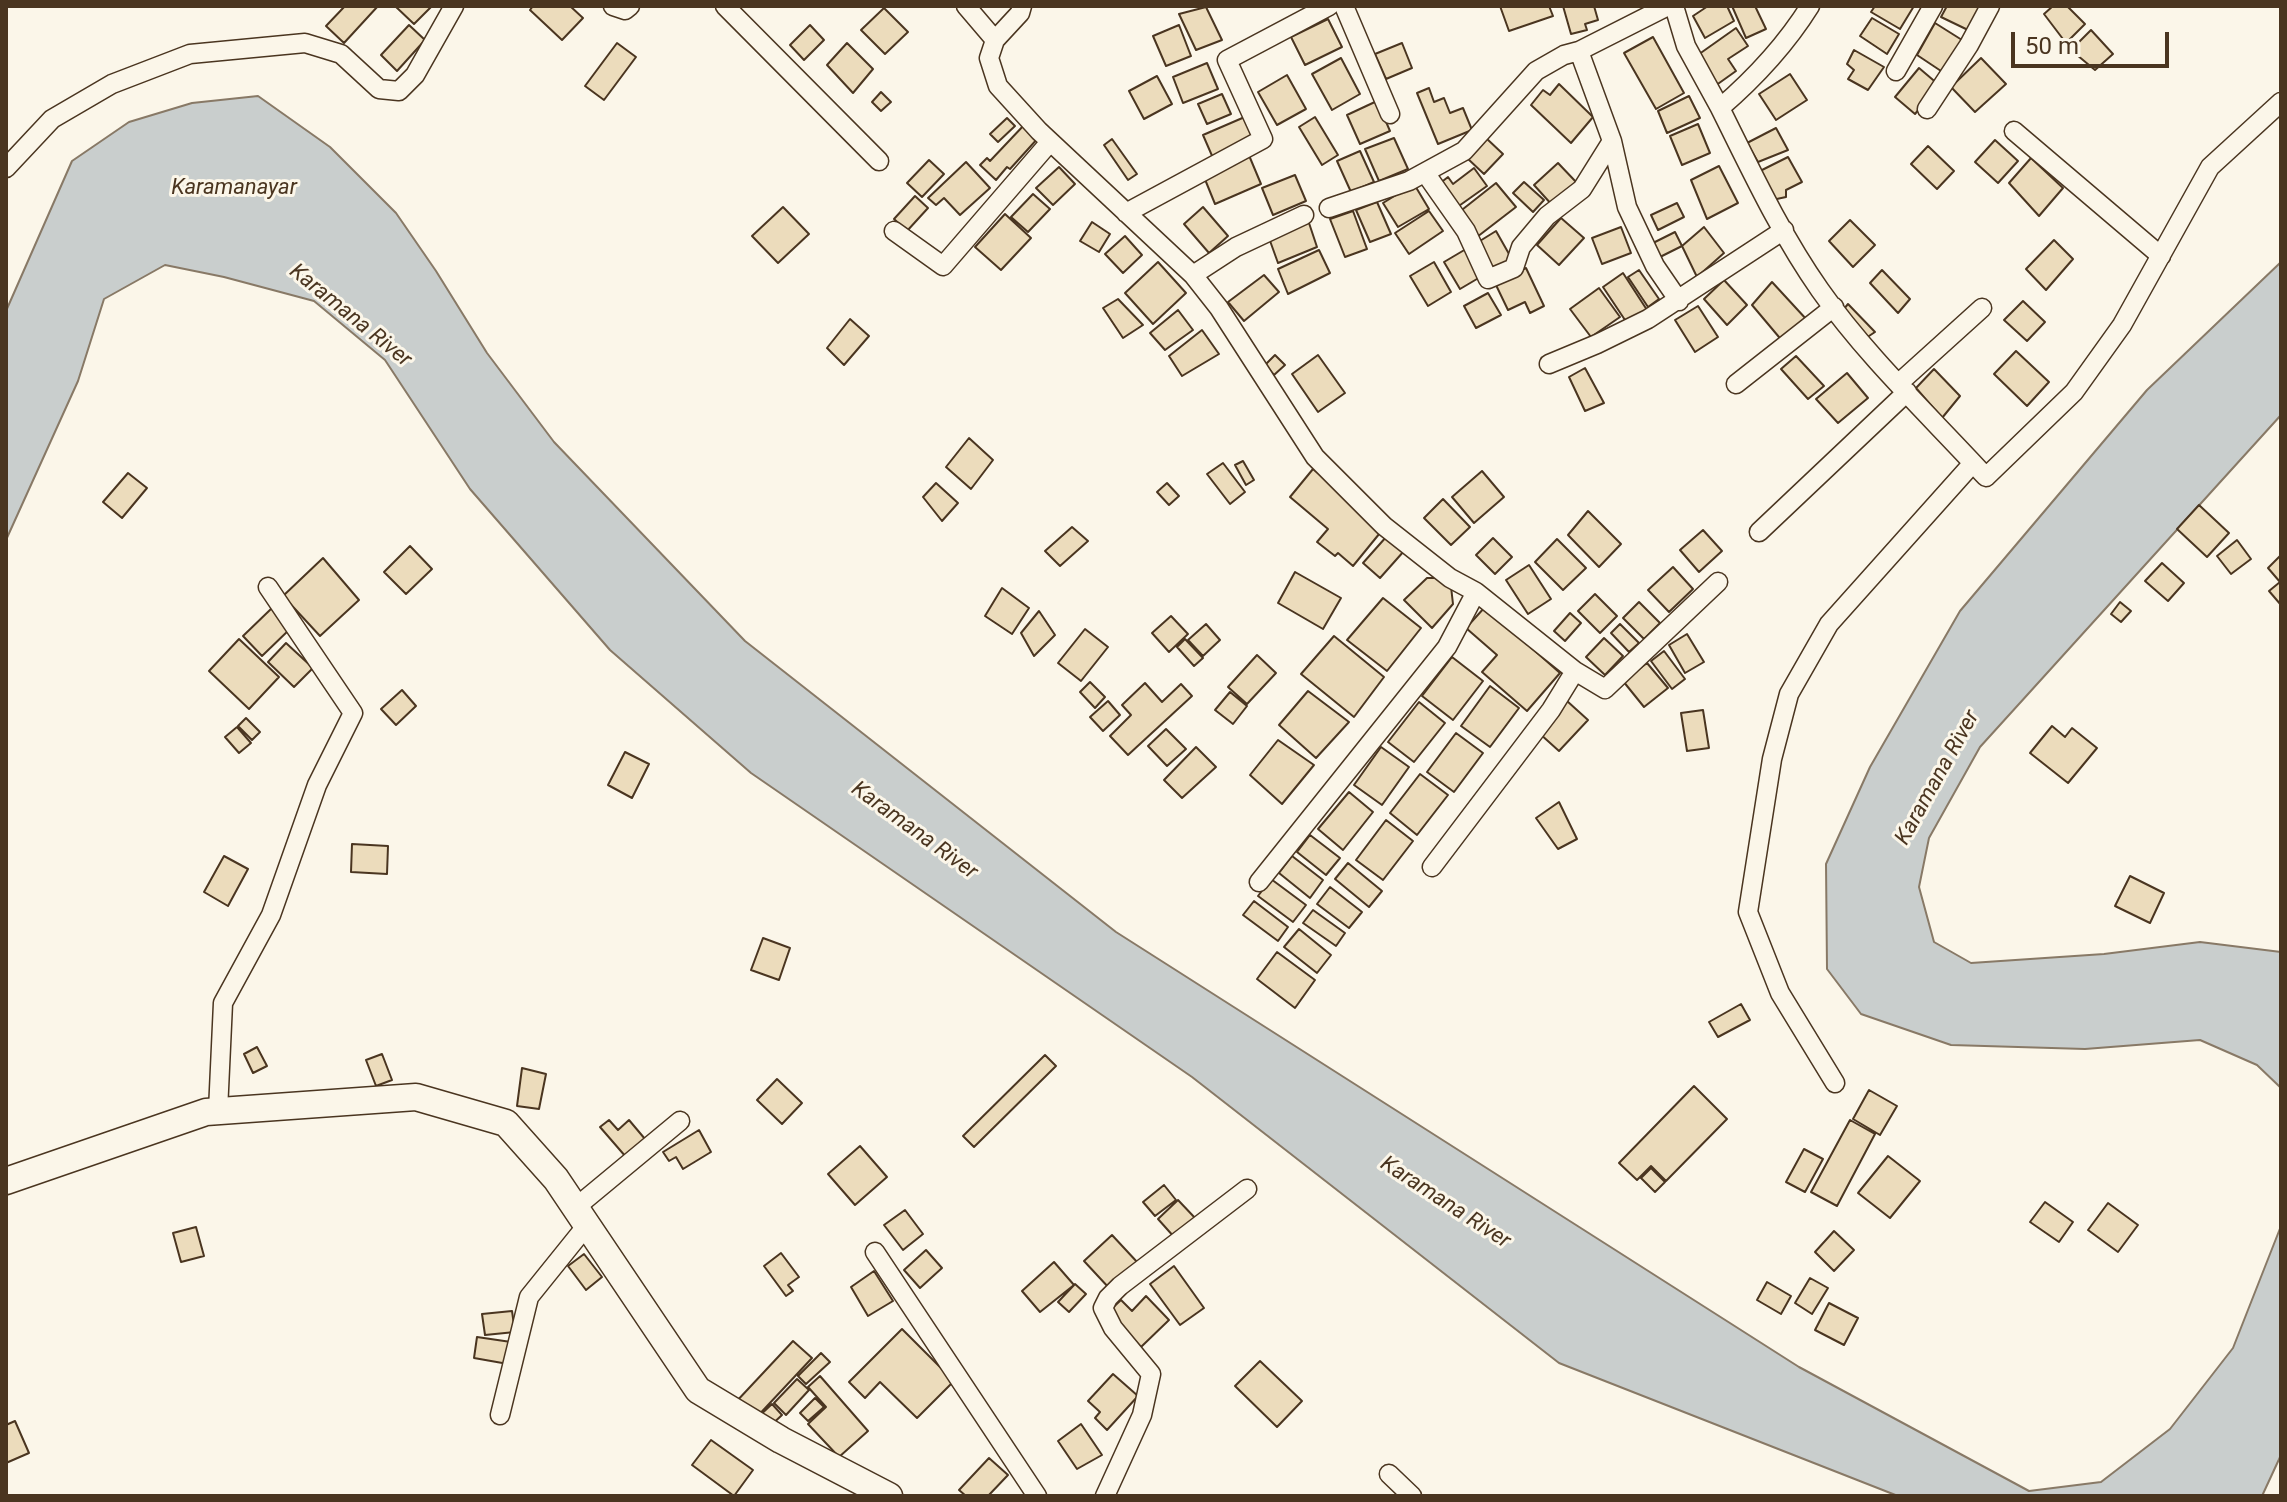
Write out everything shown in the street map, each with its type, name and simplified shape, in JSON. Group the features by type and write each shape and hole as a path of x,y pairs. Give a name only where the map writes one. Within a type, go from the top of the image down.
{"main road":[{"path":"6,1181 206,1112 416,1097 506,1123 556,1179 698,1390 781,1440 889,1496"}],"street":[{"path":"6,168 52,119 112,84 190,54 305,43 341,54 379,89 399,91 415,75 454,6"},
{"path":"613,6 625,10 630,6"},
{"path":"725,6 879,161"},
{"path":"966,6 995,40"},
{"path":"1022,6 1020,13 995,40 989,58 998,86 1050,142 1193,275 1219,308 1315,457 1384,526 1450,578 1476,592 1575,671 1605,689 1718,582"},
{"path":"1126,213 1263,139 1227,60 1329,6"},
{"path":"1344,6 1390,114"},
{"path":"1329,208 1426,174 1464,151 1536,71 1671,6 1686,46 1784,230 1820,290 1903,388 1986,477 2074,392 2122,325 2210,167 2281,102"},
{"path":"1720,108 1758,75 1789,40 1810,6"},
{"path":"1896,71 1933,6"},
{"path":"1927,109 1969,45 1990,6"},
{"path":"1579,51 1612,141 1627,207 1655,266 1679,301"},
{"path":"2014,131 2161,256"},
{"path":"1426,174 1466,231 1488,279 1514,268 1521,247 1547,216 1582,189 1612,141"},
{"path":"894,231 943,266 1050,142"},
{"path":"1193,275 1236,247 1304,215"},
{"path":"1549,364 1597,344 1679,301 1784,230"},
{"path":"1736,384 1834,307"},
{"path":"1759,532 1982,308"},
{"path":"1835,1083 1780,993 1748,912 1772,759 1789,694 1829,624 1973,463"},
{"path":"218,1111 223,1003 271,915 317,785 353,713 268,587"},
{"path":"1259,882 1447,647 1476,592"},
{"path":"1432,867 1551,710 1575,671"},
{"path":"500,1415 529,1297 581,1216 680,1121"},
{"path":"1105,1496 1142,1415 1151,1374 1113,1328 1103,1308 1120,1286 1247,1189"},
{"path":"875,1252 1037,1496"},
{"path":"1389,1474 1412,1496"}],"water":[{"name":"Karamanayar","path":"258,96 330,147 396,213 487,353 554,442 745,641 1116,932 1799,1367 2029,1491 2101,1482 2170,1429 2233,1348 2281,1226 2281,1455 2262,1496 1898,1496 1559,1363 1192,1077 751,773 610,650 470,489 385,360 314,301 165,265 104,299 78,381 6,540 6,311 72,161 129,122 192,103"},
{"name":"Karamana River","path":"2281,262 2281,415 1980,747 1929,838 1919,887 1934,942 1971,963 2104,954 2200,942 2281,952 2281,1088 2257,1065 2200,1040 2085,1049 1951,1045 1861,1014 1827,969 1826,864 1870,767 1960,611 2147,390"}],"building":[{"path":"345,6 378,6 344,43 326,26"},
{"path":"395,6 432,6 414,24"},
{"path":"533,6 570,6 583,18 562,40 530,10"},
{"path":"1500,6 1549,6 1553,16 1509,31"},
{"path":"1563,6 1594,6 1598,20 1585,24 1587,30 1571,34"},
{"path":"1708,6 1727,6 1734,21 1705,38 1693,16"},
{"path":"1732,6 1755,6 1766,29 1746,38"},
{"path":"1875,6 1914,6 1900,29 1871,12"},
{"path":"1947,6 1981,6 1968,30 1941,17"},
{"path":"2053,6 2067,6 2085,24 2066,43 2044,14"},
{"path":"1206,7 1222,40 1196,50 1179,14"},
{"path":"884,8 908,32 885,54 861,30"},
{"path":"1872,18 1899,34 1887,54 1860,36"},
{"path":"1328,19 1342,47 1305,65 1291,37"},
{"path":"1935,23 1962,40 1944,73 1917,55"},
{"path":"409,25 425,40 397,71 381,55"},
{"path":"810,25 824,40 804,60 790,45"},
{"path":"1179,25 1191,56 1166,66 1153,36"},
{"path":"1736,28 1748,46 1728,59 1736,71 1715,86 1695,57"},
{"path":"2091,30 2113,54 2095,70 2071,50"},
{"path":"1653,37 1684,93 1656,109 1624,53"},
{"path":"617,43 636,57 604,100 585,86"},
{"path":"847,43 873,69 853,93 827,65"},
{"path":"1402,43 1412,68 1386,79 1375,54"},
{"path":"1854,50 1884,67 1868,90 1848,79 1854,70 1847,64"},
{"path":"1341,58 1360,94 1332,110 1312,74"},
{"path":"1981,58 2006,84 1975,112 1951,87"},
{"path":"1207,63 1218,89 1183,103 1173,77"},
{"path":"1919,68 1939,85 1915,114 1895,97"},
{"path":"1790,74 1807,100 1776,120 1759,94"},
{"path":"1287,75 1306,109 1277,125 1258,92"},
{"path":"1157,76 1172,104 1144,119 1129,91"},
{"path":"1559,84 1593,117 1571,143 1531,105 1543,90 1550,95"},
{"path":"1429,88 1434,102 1444,98 1450,113 1463,108 1472,130 1438,144 1417,93"},
{"path":"881,92 891,102 881,111 872,102"},
{"path":"1222,94 1231,114 1207,124 1198,104"},
{"path":"1689,96 1700,118 1667,133 1658,111"},
{"path":"1377,101 1390,131 1360,144 1347,115"},
{"path":"1247,116 1258,139 1213,158 1203,135"},
{"path":"1315,117 1338,155 1322,165 1299,127"},
{"path":"1007,118 1015,126 998,142 990,134"},
{"path":"1025,124 1039,137 996,180 980,165 987,158 990,161"},
{"path":"1698,124 1710,153 1682,165 1670,136"},
{"path":"1776,128 1788,150 1758,162 1747,143"},
{"path":"1394,138 1408,169 1379,181 1365,149"},
{"path":"1486,138 1503,154 1484,174 1467,158"},
{"path":"1112,139 1137,174 1128,180 1104,145"},
{"path":"1995,140 2018,161 1998,183 1975,162"},
{"path":"1928,146 1954,171 1937,189 1911,164"},
{"path":"1360,151 1374,182 1351,192 1337,161"},
{"path":"1248,153 1261,184 1215,204 1202,172"},
{"path":"1788,157 1802,182 1786,190 1786,197 1772,200 1760,171"},
{"path":"2031,158 2063,188 2039,216 2009,183"},
{"path":"929,160 944,174 922,197 907,183"},
{"path":"966,162 990,188 960,215 944,198 936,205 928,198"},
{"path":"1558,163 1577,183 1553,206 1534,185"},
{"path":"1719,166 1738,203 1707,219 1691,180"},
{"path":"1059,167 1075,184 1053,205 1036,188"},
{"path":"1474,168 1487,186 1456,208 1439,184 1448,177 1453,184"},
{"path":"1295,175 1306,201 1273,215 1262,188"},
{"path":"1524,182 1544,200 1533,212 1513,193"},
{"path":"1496,183 1516,207 1477,237 1458,213"},
{"path":"1414,184 1429,209 1398,227 1383,203"},
{"path":"1033,194 1050,209 1028,232 1011,217"},
{"path":"915,196 928,208 907,231 894,219"},
{"path":"1377,202 1391,234 1370,242 1356,210"},
{"path":"1677,203 1684,217 1658,230 1651,215"},
{"path":"783,207 809,234 778,263 752,236"},
{"path":"1203,207 1228,236 1209,253 1184,224"},
{"path":"1353,211 1367,249 1345,257 1330,219"},
{"path":"1429,211 1443,231 1409,254 1395,233"},
{"path":"1005,214 1031,238 1001,270 975,247"},
{"path":"1561,218 1584,238 1559,265 1537,245"},
{"path":"1308,220 1317,247 1278,263 1269,238"},
{"path":"1850,220 1875,245 1853,267 1829,241"},
{"path":"1092,222 1110,234 1099,252 1080,241"},
{"path":"1621,227 1631,253 1602,264 1592,238"},
{"path":"1704,227 1724,253 1697,277 1682,246"},
{"path":"1496,231 1513,261 1491,273 1475,244"},
{"path":"1675,232 1682,246 1656,259 1649,245"},
{"path":"1125,236 1142,255 1123,273 1105,254"},
{"path":"2054,240 2073,259 2046,290 2026,269"},
{"path":"1466,249 1482,276 1460,289 1444,262"},
{"path":"1319,250 1330,273 1288,294 1278,269"},
{"path":"1158,262 1186,293 1153,324 1125,293"},
{"path":"1434,262 1451,292 1428,306 1410,276"},
{"path":"1526,268 1544,306 1530,313 1525,302 1508,310 1495,283"},
{"path":"1639,270 1659,299 1648,307 1628,277"},
{"path":"1882,270 1910,299 1898,313 1870,283"},
{"path":"1623,273 1647,310 1627,323 1603,287"},
{"path":"1264,275 1279,292 1244,321 1228,302"},
{"path":"1724,280 1747,305 1727,325 1704,299"},
{"path":"1772,282 1807,320 1784,343 1752,305"},
{"path":"1599,288 1620,317 1591,337 1570,309"},
{"path":"1488,293 1501,315 1476,328 1464,306"},
{"path":"1118,299 1143,325 1123,338 1103,308"},
{"path":"2023,301 2045,322 2027,341 2004,320"},
{"path":"1848,304 1875,332 1866,338 1843,310"},
{"path":"1698,306 1718,337 1695,352 1675,320"},
{"path":"1178,310 1193,330 1165,350 1150,333"},
{"path":"850,319 869,336 844,365 827,348"},
{"path":"1202,330 1219,354 1182,376 1169,356"},
{"path":"2016,351 2049,382 2027,406 1994,374"},
{"path":"1275,355 1285,365 1274,375 1265,365"},
{"path":"1318,355 1345,393 1318,412 1292,374"},
{"path":"1796,356 1824,386 1808,399 1781,369"},
{"path":"1585,368 1604,403 1585,411 1569,377"},
{"path":"1934,369 1960,396 1942,418 1916,388"},
{"path":"1847,373 1868,398 1838,423 1816,399"},
{"path":"969,438 993,460 971,489 946,467"},
{"path":"1243,461 1254,480 1246,485 1235,465"},
{"path":"1223,463 1245,492 1230,504 1207,474"},
{"path":"1313,469 1384,528 1353,566 1338,553 1335,556 1317,542 1328,529 1290,497"},
{"path":"1482,471 1504,497 1474,523 1452,497"},
{"path":"128,473 147,488 122,518 103,502"},
{"path":"936,483 958,503 942,521 923,497"},
{"path":"1167,483 1179,496 1169,505 1157,492"},
{"path":"1443,499 1470,527 1451,545 1424,518"},
{"path":"2199,505 2229,533 2207,557 2177,529"},
{"path":"1588,511 1621,544 1599,567 1568,535"},
{"path":"1072,527 1088,541 1060,566 1045,551"},
{"path":"1703,530 1722,551 1699,572 1680,550"},
{"path":"1387,536 1404,551 1380,578 1363,563"},
{"path":"1493,538 1512,557 1495,574 1476,555"},
{"path":"1557,539 1586,568 1563,590 1535,562"},
{"path":"2237,540 2251,559 2231,574 2217,556"},
{"path":"410,546 432,569 406,594 384,572"},
{"path":"2281,555 2281,605 2269,591 2280,582 2268,568"},
{"path":"323,558 359,600 320,636 283,596"},
{"path":"2162,563 2184,583 2168,601 2145,581"},
{"path":"1529,565 1551,599 1528,614 1506,580"},
{"path":"1673,567 1693,589 1669,612 1648,590"},
{"path":"1295,572 1341,598 1323,629 1278,603"},
{"path":"1427,578 1450,578 1453,604 1432,628 1404,600"},
{"path":"1002,588 1029,608 1012,634 985,616"},
{"path":"1595,594 1617,616 1600,633 1578,611"},
{"path":"1383,598 1421,628 1387,671 1347,640"},
{"path":"1639,602 1660,623 1644,639 1623,618"},
{"path":"2120,602 2131,611 2121,622 2111,614"},
{"path":"1485,607 1560,673 1527,711 1482,672 1497,655 1466,628"},
{"path":"272,608 291,628 262,656 243,636"},
{"path":"1039,611 1055,635 1034,656 1021,633"},
{"path":"1570,613 1581,623 1565,641 1554,631"},
{"path":"1171,616 1188,634 1169,652 1152,633"},
{"path":"1206,624 1220,640 1203,656 1188,640"},
{"path":"1620,624 1639,643 1629,652 1611,633"},
{"path":"1085,629 1108,647 1081,681 1058,663"},
{"path":"1687,634 1704,662 1685,673 1669,645"},
{"path":"1334,636 1384,677 1354,717 1301,674"},
{"path":"1604,638 1623,656 1605,675 1586,657"},
{"path":"239,639 279,677 249,709 209,671"},
{"path":"1185,639 1203,658 1194,666 1177,647"},
{"path":"286,643 313,668 294,687 268,662"},
{"path":"1664,651 1685,679 1672,689 1651,661"},
{"path":"1257,655 1276,673 1247,704 1228,687"},
{"path":"1452,657 1483,681 1453,720 1422,696"},
{"path":"1647,663 1668,688 1644,707 1623,681"},
{"path":"1090,682 1105,697 1095,708 1080,692"},
{"path":"1145,683 1162,702 1181,684 1192,696 1128,755 1110,736 1131,715 1122,705"},
{"path":"1490,686 1519,708 1490,747 1461,726"},
{"path":"402,690 416,706 396,725 381,709"},
{"path":"1308,691 1349,722 1316,758 1279,725"},
{"path":"1230,692 1247,706 1233,724 1215,710"},
{"path":"1108,701 1120,715 1103,731 1090,717"},
{"path":"1567,701 1588,720 1559,751 1539,733"},
{"path":"1419,702 1445,723 1414,762 1388,742"},
{"path":"1703,710 1709,748 1687,751 1681,713"},
{"path":"246,718 260,732 252,740 238,726"},
{"path":"2052,726 2065,737 2072,728 2097,748 2068,783 2030,753"},
{"path":"237,727 251,743 239,753 225,737"},
{"path":"1166,729 1186,749 1167,766 1148,746"},
{"path":"1456,733 1483,753 1454,792 1427,772"},
{"path":"1278,740 1314,765 1282,804 1250,775"},
{"path":"1196,747 1216,767 1182,798 1164,780"},
{"path":"1381,747 1409,767 1382,805 1354,785"},
{"path":"625,752 649,764 632,798 608,785"},
{"path":"1420,774 1448,795 1417,835 1390,813"},
{"path":"1349,792 1373,812 1343,850 1318,829"},
{"path":"1559,802 1577,839 1558,849 1536,818"},
{"path":"1386,820 1413,841 1383,880 1356,860"},
{"path":"1310,835 1340,858 1326,875 1297,852"},
{"path":"352,844 388,846 387,874 351,872"},
{"path":"224,856 248,869 228,906 204,892"},
{"path":"1292,856 1323,880 1310,898 1279,873"},
{"path":"1348,863 1382,891 1369,907 1335,879"},
{"path":"2130,876 2164,893 2150,923 2115,906"},
{"path":"1271,879 1306,905 1293,922 1258,896"},
{"path":"1330,887 1362,912 1349,928 1317,904"},
{"path":"1254,901 1288,927 1278,941 1243,915"},
{"path":"1313,910 1345,933 1336,946 1303,923"},
{"path":"1299,929 1331,955 1317,973 1284,947"},
{"path":"763,938 790,948 779,980 751,970"},
{"path":"1277,952 1315,980 1295,1008 1257,979"},
{"path":"1741,1004 1750,1020 1718,1037 1709,1022"},
{"path":"257,1047 267,1066 253,1073 244,1054"},
{"path":"382,1054 392,1080 376,1086 366,1060"},
{"path":"1045,1055 1056,1066 974,1147 963,1136"},
{"path":"522,1068 546,1074 539,1109 517,1106"},
{"path":"777,1079 802,1103 782,1124 757,1100"},
{"path":"1694,1086 1727,1119 1666,1181 1651,1166 1637,1180 1619,1163"},
{"path":"1869,1090 1897,1106 1880,1135 1853,1119"},
{"path":"609,1120 618,1130 629,1120 645,1139 626,1157 600,1127"},
{"path":"1850,1120 1875,1134 1837,1206 1811,1192"},
{"path":"699,1130 711,1152 683,1169 676,1157 669,1161 663,1152"},
{"path":"860,1146 887,1177 855,1205 828,1174"},
{"path":"1804,1149 1823,1159 1805,1192 1786,1182"},
{"path":"1888,1156 1920,1181 1890,1218 1858,1193"},
{"path":"1651,1168 1665,1182 1655,1192 1641,1178"},
{"path":"1164,1185 1176,1200 1155,1216 1143,1202"},
{"path":"1178,1200 1196,1219 1175,1238 1158,1219"},
{"path":"2045,1202 2073,1222 2059,1242 2030,1222"},
{"path":"2108,1203 2138,1225 2118,1252 2088,1230"},
{"path":"905,1210 923,1234 903,1250 884,1225"},
{"path":"196,1227 204,1256 181,1262 173,1233"},
{"path":"1834,1231 1854,1250 1834,1271 1815,1252"},
{"path":"1112,1235 1138,1263 1110,1289 1084,1261"},
{"path":"926,1250 942,1268 920,1288 904,1270"},
{"path":"781,1253 799,1277 788,1285 793,1291 786,1296 764,1266"},
{"path":"584,1254 602,1277 586,1290 568,1266"},
{"path":"1054,1262 1074,1285 1040,1312 1022,1291"},
{"path":"1174,1266 1204,1308 1180,1325 1150,1284"},
{"path":"874,1271 893,1301 868,1316 851,1287"},
{"path":"1810,1278 1828,1288 1812,1314 1795,1303"},
{"path":"1767,1282 1791,1296 1781,1314 1757,1300"},
{"path":"1075,1284 1086,1294 1069,1312 1058,1302"},
{"path":"1146,1296 1169,1320 1141,1347 1107,1313 1121,1300 1132,1311"},
{"path":"1829,1303 1858,1318 1844,1345 1815,1330"},
{"path":"512,1311 515,1332 485,1335 482,1314"},
{"path":"902,1329 954,1381 917,1418 880,1382 865,1398 849,1382"},
{"path":"477,1337 511,1342 508,1364 474,1358"},
{"path":"793,1341 812,1358 754,1420 735,1403"},
{"path":"821,1353 830,1362 806,1384 798,1376"},
{"path":"1260,1361 1302,1401 1277,1427 1235,1386"},
{"path":"1113,1374 1138,1396 1107,1430 1095,1418 1100,1412 1088,1401"},
{"path":"820,1376 868,1431 839,1457 808,1424 826,1407 808,1387"},
{"path":"797,1379 809,1390 786,1415 774,1403"},
{"path":"815,1398 824,1407 808,1421 800,1413"},
{"path":"772,1404 782,1415 766,1430 756,1419"},
{"path":"15,1421 29,1453 6,1463 6,1425"},
{"path":"1081,1424 1102,1455 1077,1469 1058,1441"},
{"path":"711,1440 753,1470 734,1496 692,1465"},
{"path":"989,1458 1008,1475 988,1496 966,1496 959,1490"}]}
